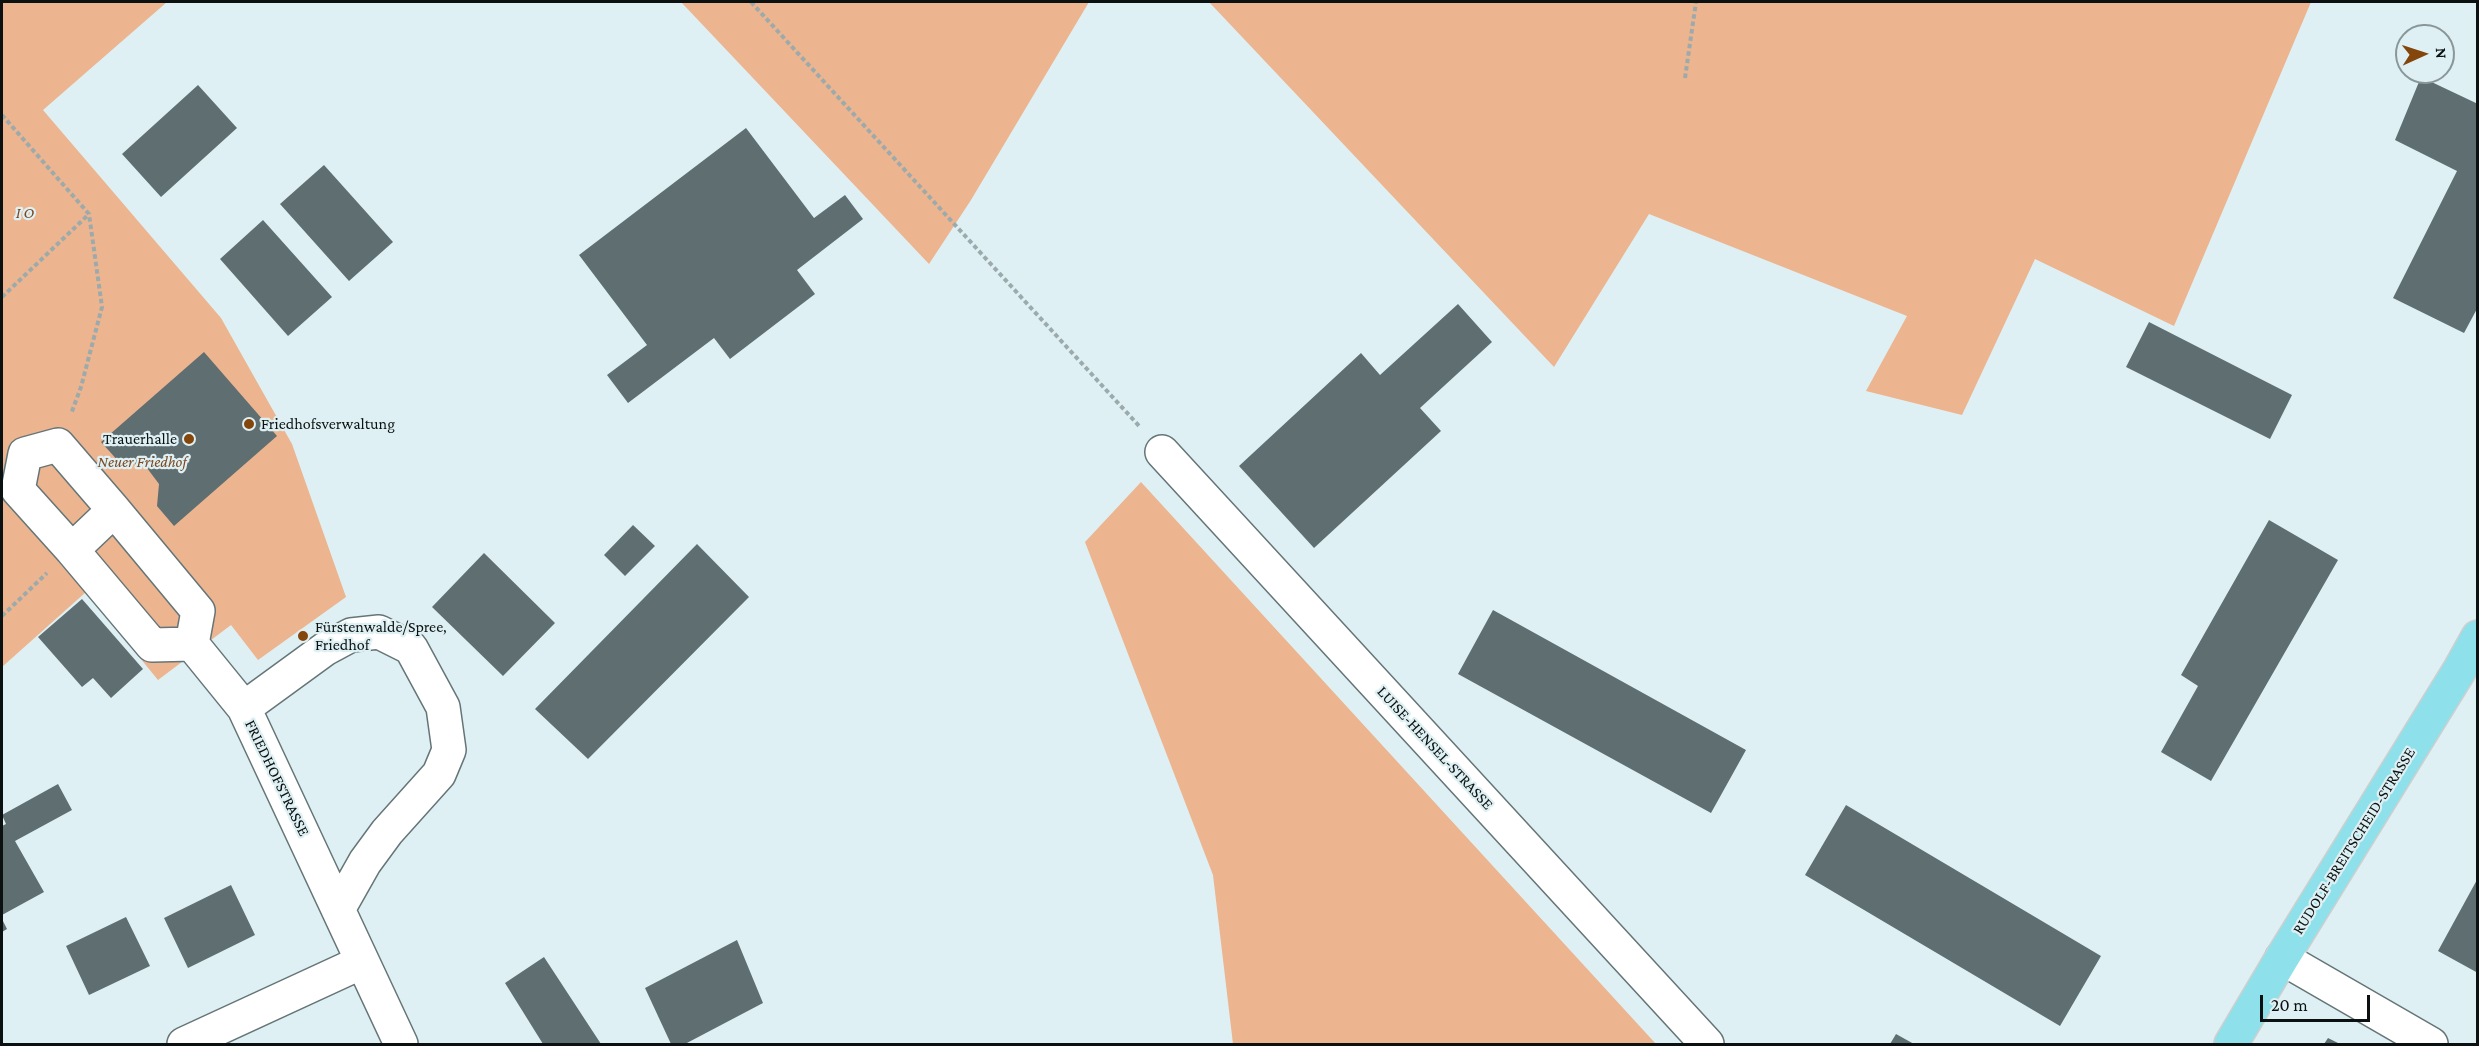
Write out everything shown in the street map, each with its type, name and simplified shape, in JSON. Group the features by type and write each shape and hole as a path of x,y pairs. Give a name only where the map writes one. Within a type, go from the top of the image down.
{"main road":[{"name":"RUDOLF-BREITSCHEID-STRASSE","path":"2231,1044 2478,638"}],"street":[{"path":"192,644 152,645 18,490 25,454 58,445 198,611 192,644 244,708"},
{"name":"LUISE-HENSEL-STRASSE","path":"1162,452 1707,1044"},
{"path":"72,550 114,510"},
{"name":"FRIEDHOFSTRASSE","path":"339,908 365,862 387,832 440,774 449,750 443,706 411,648 379,632 351,634 325,649 244,708 401,1044"},
{"path":"2282,958 2431,1044"},
{"path":"184,1044 362,962"}],"path":[{"path":"751,2 1162,452"},
{"path":"1685,78 1695,2"},
{"path":"2,115 89,214 102,307 81,387 58,445"},
{"path":"2,297 89,214"},
{"path":"2,616 72,550"}],"green space":[{"name":"Neuer Friedhof","path":"2,2 167,2 43,110 221,318 292,444 346,597 258,660 231,625 158,680 86,592 2,667"},
{"path":"681,2 1089,2 971,200 929,264"},
{"path":"1209,2 2311,2 2174,326 2035,259 1962,415 1866,391 1907,316 1649,214 1554,367"},
{"path":"1141,482 1656,1044 1233,1044 1213,875 1085,542"}],"building":[{"path":"2418,84 2436,84 2478,104 2478,307 2464,333 2393,298 2457,171 2395,140"},
{"path":"198,85 237,128 161,197 122,154"},
{"path":"746,128 814,218 845,195 863,219 797,270 815,294 730,359 714,338 628,403 607,375 647,345 579,255"},
{"path":"324,165 393,242 349,281 280,204"},
{"path":"263,220 332,297 288,336 220,259"},
{"path":"1458,304 1492,342 1420,408 1441,431 1314,548 1239,466 1361,353 1380,375"},
{"path":"2149,322 2292,395 2270,439 2126,367"},
{"name":"Trauerhalle","path":"204,352 277,436 174,526 157,506 159,484 144,464 120,463 101,442"},
{"path":"2269,520 2338,560 2211,781 2161,752 2198,686 2181,675"},
{"path":"633,525 655,546 625,576 604,555"},
{"path":"697,544 749,597 588,759 535,709"},
{"path":"484,553 555,623 503,676 432,607"},
{"path":"82,599 143,669 111,698 93,678 82,687 38,637"},
{"path":"1493,610 1746,750 1711,813 1458,674"},
{"path":"58,784 72,810 15,841 44,892 2,915 2,826 6,824 2,815"},
{"path":"1846,805 2101,956 2060,1026 1805,875"},
{"path":"2478,878 2478,973 2438,951"},
{"path":"231,885 255,935 188,968 164,918"},
{"path":"126,917 150,966 89,995 66,946"},
{"path":"2,919 7,929 2,932"},
{"path":"737,940 763,1003 685,1044 671,1044 645,988"},
{"path":"544,957 601,1044 543,1044 505,983"},
{"path":"1896,1034 1914,1044 1890,1044"},
{"path":"2328,1038 2340,1044 2324,1044"}],"place":[{"name":"Friedhofsverwaltung","path":"249,424"},
{"name":"Trauerhalle","path":"189,439"},
{"name":"Fürstenwalde/Spree, Friedhof","path":"303,636"}],"park label":[{"name":"I O","path":"25,213"}]}
